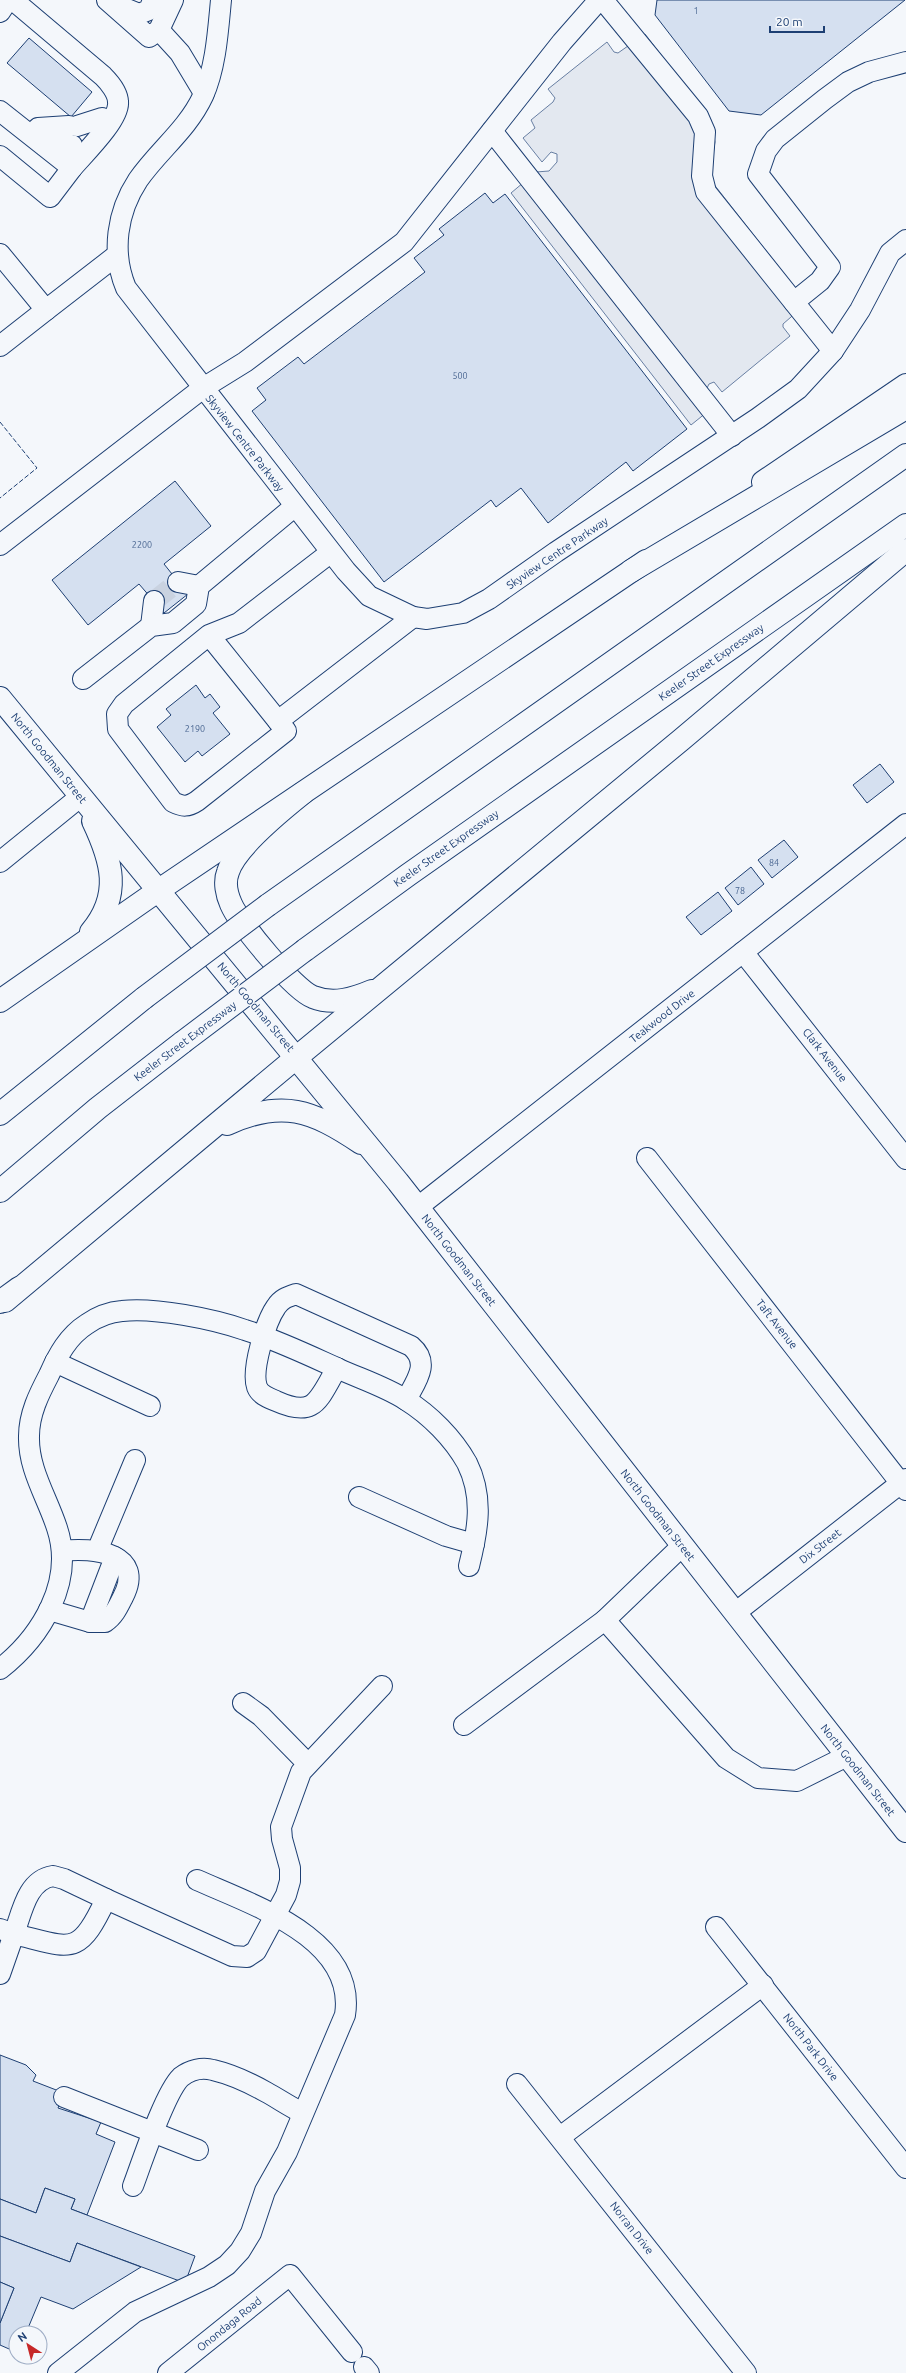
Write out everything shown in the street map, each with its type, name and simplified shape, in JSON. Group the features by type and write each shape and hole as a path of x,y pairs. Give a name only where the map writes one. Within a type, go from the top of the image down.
{"main road":[{"path":"0,1001 158,890 906,385"},
{"path":"631,571 906,408"},
{"path":"0,1114 144,998 268,905 906,455"},
{"name":"Keeler Street Expressway","path":"0,1190 98,1108 305,950 414,870 906,525"},
{"path":"0,1303 393,978 906,550"},
{"name":"North Goodman Street","path":"0,698 376,1154 906,1831"},
{"path":"303,793 268,823 234,860 228,871 226,883 232,906 290,980 300,990 312,997 333,1001 348,999 374,990 393,978"},
{"path":"74,949 101,918 112,890 105,850 80,796"},
{"path":"201,1137 235,1120 261,1111 288,1110 303,1114 335,1128 376,1154"}],"street":[{"path":"0,12 8,0"},
{"path":"0,156 50,196 115,117 118,103 110,84 103,76 44,24 14,0"},
{"path":"109,1 139,14 149,10 153,0"},
{"path":"109,1 149,37 159,30 174,0"},
{"name":"Skyview Centre Parkway","path":"221,0 217,37 204,93 188,123 138,181 125,206 118,229 119,271 126,288 330,553 369,596 412,617 427,619 463,613 489,599 556,552 732,436 798,389 833,351 860,310 890,253 906,240"},
{"path":"203,388 245,362 404,242 562,42 599,0"},
{"path":"603,0 698,116 705,132 702,176 706,192 833,351"},
{"path":"3,113 26,120 60,145 74,135 90,135 102,118 106,107 104,96 96,86 48,45 43,38 44,24"},
{"path":"159,30 180,53 204,93"},
{"path":"794,302 820,281 830,267 758,174 766,151 786,129 848,82 869,72 906,62"},
{"path":"3,113 72,168"},
{"path":"492,131 732,436"},
{"path":"0,254 46,310"},
{"path":"0,346 118,255"},
{"name":"Skyview Centre Parkway","path":"0,545 203,388"},
{"path":"84,679 152,626 173,623 196,604 199,586 294,507"},
{"path":"209,635 286,731 197,801 189,806 181,806 173,802 118,728 117,714 124,704 209,635 239,623 330,553"},
{"path":"178,582 199,586"},
{"path":"152,626 154,601"},
{"path":"278,721 412,617"},
{"path":"0,862 80,796"},
{"name":"Teakwood Drive","path":"418,1207 905,826"},
{"name":"Clark Avenue","path":"743,952 906,1159"},
{"name":"Taft Avenue","path":"647,1158 904,1484"},
{"path":"337,1368 316,1401 306,1409 293,1408 264,1395 257,1387 255,1375 264,1337 275,1307 284,1298 296,1294 411,1346 420,1354 422,1365 406,1400"},
{"path":"0,1669 31,1640 49,1610 58,1581 62,1551 58,1530 34,1470 29,1442 30,1425 34,1408 55,1362 66,1344 79,1329 101,1316 124,1310 161,1313 239,1328 337,1368 406,1400 445,1433 467,1464 476,1487 479,1505 470,1566"},
{"path":"55,1362 150,1406"},
{"path":"106,1554 136,1460"},
{"name":"Dix Street","path":"735,1613 904,1484"},
{"path":"359,1497 446,1536 474,1544"},
{"path":"464,1725 605,1620 682,1546"},
{"path":"49,1610 90,1622 100,1623 109,1619 127,1589 129,1572 123,1562 106,1554 82,1549 62,1551"},
{"path":"605,1620 726,1758 758,1778 797,1781 847,1756"},
{"path":"0,1974 7,1932 32,1889 43,1879 59,1877 237,1958 247,1957 256,1951 275,1918 290,1882 290,1868 282,1839 281,1827 298,1776 307,1763 382,1686"},
{"path":"243,1703 261,1716 307,1763"},
{"path":"58,2373 135,2312 201,2282 218,2272 234,2259 251,2233 265,2191 282,2161 346,2015 346,1990 338,1968 325,1950 309,1937 251,1904 197,1880"},
{"path":"7,1932 57,1944 74,1943 89,1933 106,1899"},
{"name":"North Park Drive","path":"716,1926 906,2168"},
{"path":"560,2137 763,1986"},
{"path":"133,2186 170,2094 178,2082 187,2073 200,2068 218,2071 264,2091 287,2106 303,2113"},
{"name":"Norran Drive","path":"517,2084 746,2373"},
{"path":"64,2097 198,2150"},
{"name":"Onondaga Road","path":"168,2373 290,2275 362,2364"}],"shaded area":[{"path":"645,34 711,120 715,142 709,178 807,303 783,324 783,327 790,336 722,392 714,382 709,384 706,390 717,404 691,425 511,193 536,172 549,171 557,162 557,154 551,152 542,162 523,138 535,128 531,120 553,102 555,98 548,89 607,42 614,52 618,53"}],"building":[{"path":"657,0 905,0 761,115 729,111 655,15"},
{"path":"29,38 92,92 71,117 7,63"},
{"path":"485,193 493,203 505,194 687,429 633,471 626,462 548,523 521,488 496,507 491,500 384,582 252,411 266,400 257,388 298,357 304,364 425,272 414,258 444,235 439,229"},
{"path":"175,481 211,526 164,564 188,594 164,613 139,584 88,625 52,580"},
{"path":"196,685 205,698 210,694 220,707 213,713 230,734 202,756 198,751 185,762 157,727 171,715 166,709"},
{"path":"880,764 894,782 867,803 853,785"},
{"path":"784,840 798,857 772,878 758,860"},
{"path":"751,867 764,884 738,905 725,888"},
{"path":"718,892 732,911 701,935 686,917"},
{"path":"0,2055 26,2065 36,2075 33,2081 64,2093 58,2108 101,2122 96,2134 115,2142 87,2215 71,2209 75,2199 45,2188 36,2213 0,2199"},
{"path":"45,2188 75,2199 71,2209 195,2256 185,2283 77,2243 70,2262 0,2236 0,2199 36,2213"},
{"path":"0,2236 70,2262 77,2243 141,2267 73,2309 41,2297 29,2325 8,2325 8,2348 0,2345 0,2323 14,2288 0,2282"},
{"path":"0,2282 14,2288 0,2323"}],"tunnel":[{"path":"154,601 178,582"}],"fence":[{"path":"0,422 37,468 0,498"}]}
